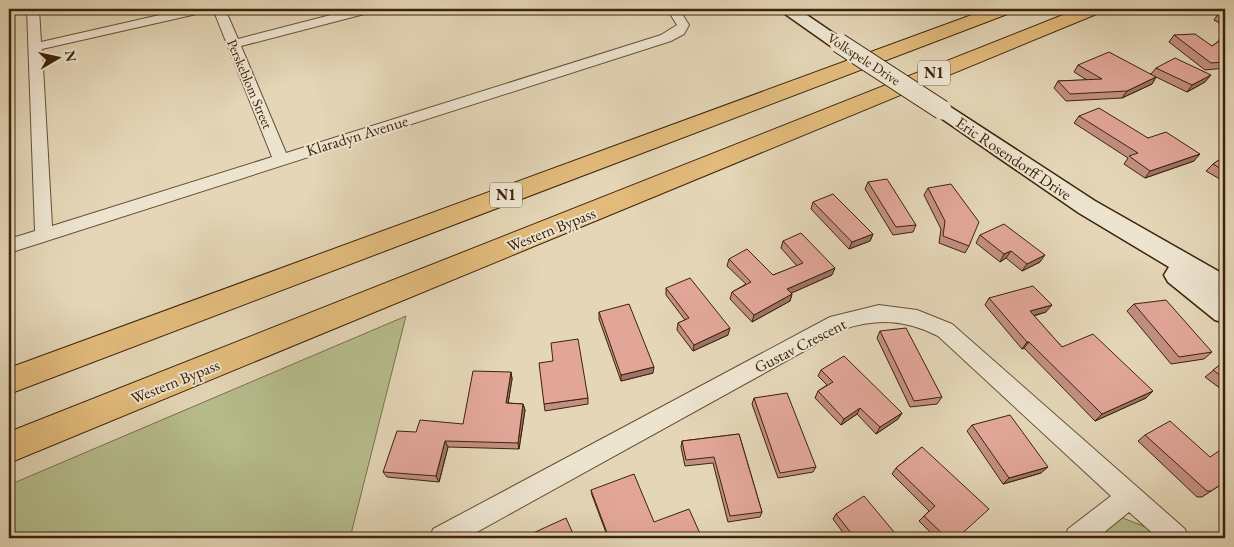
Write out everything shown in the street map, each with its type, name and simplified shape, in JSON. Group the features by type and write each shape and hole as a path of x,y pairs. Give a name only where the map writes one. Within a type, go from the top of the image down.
{"highway":[{"name":"N1","path":"9,381 1004,9"},
{"name":"Western Bypass","path":"9,448 1093,9"}],"street":[{"path":"33,9 44,235"},
{"path":"35,47 201,9"},
{"name":"Perskeblom Street","path":"219,9 281,159"},
{"path":"234,44 368,9"},
{"name":"Klaradyn Avenue","path":"9,246 281,159 515,88 666,38 679,31 684,25 673,9"},
{"name":"Volkspele Drive","path":"786,9 942,110"},
{"name":"Eric Rosendorff Drive","path":"942,110 1087,207 1225,288"},
{"name":"Eric Rosendorff Drive","path":"1087,207 1225,312"},
{"name":"Gustav Crescent","path":"442,538 837,323 866,313 892,313 919,317 945,330 1176,538"},
{"path":"1077,538 1130,496"}],"green space":[{"path":"406,316 350,538 9,538 9,485"},
{"path":"1123,518 1148,528 1159,538 1081,538 1101,522"}],"building":[{"path":"1195,34 1212,46 1225,37 1225,62 1211,63 1174,35"},
{"path":"1109,52 1156,77 1127,91 1070,94 1058,81 1102,79 1078,65"},
{"path":"1175,58 1211,75 1192,85 1156,68"},
{"path":"1099,108 1148,138 1166,132 1200,154 1150,171 1129,156 1138,153 1079,116"},
{"path":"1225,156 1225,171 1213,164"},
{"path":"887,179 916,225 896,227 868,182"},
{"path":"951,184 979,222 969,246 943,236 945,221 928,188"},
{"path":"833,194 873,234 852,242 813,202"},
{"path":"1004,224 1045,255 1027,264 1011,251 1004,254 980,235"},
{"path":"801,233 835,268 787,289 792,294 754,315 732,292 751,282 729,259 747,249 773,275 803,263 783,241"},
{"path":"690,278 730,328 694,345 678,323 689,318 666,288"},
{"path":"1033,286 1052,305 1030,311 1062,347 1093,334 1153,391 1102,414 1027,342 989,298"},
{"path":"1166,300 1212,352 1179,357 1134,304"},
{"path":"629,304 654,367 621,375 599,312"},
{"path":"906,328 942,397 914,401 880,331"},
{"path":"578,339 588,398 544,404 539,363 553,361 551,343"},
{"path":"844,356 902,413 880,427 860,408 844,419 818,391 833,382 821,370"},
{"path":"1225,361 1225,379 1213,370"},
{"path":"473,371 511,372 506,403 523,404 518,443 445,441 436,476 383,472 397,431 416,432 420,420 463,424"},
{"path":"787,393 816,467 780,473 754,398"},
{"path":"1010,415 1048,467 1009,478 972,425"},
{"path":"1170,421 1210,457 1225,447 1225,482 1211,491 1207,491 1145,435"},
{"path":"739,434 762,512 730,516 714,457 686,460 682,441"},
{"path":"922,447 989,509 957,538 947,538 924,516 935,506 896,468"},
{"path":"634,474 654,522 689,509 702,538 609,538 591,490"},
{"path":"864,496 899,538 855,538 836,514"},
{"path":"566,518 575,538 522,538"}]}
